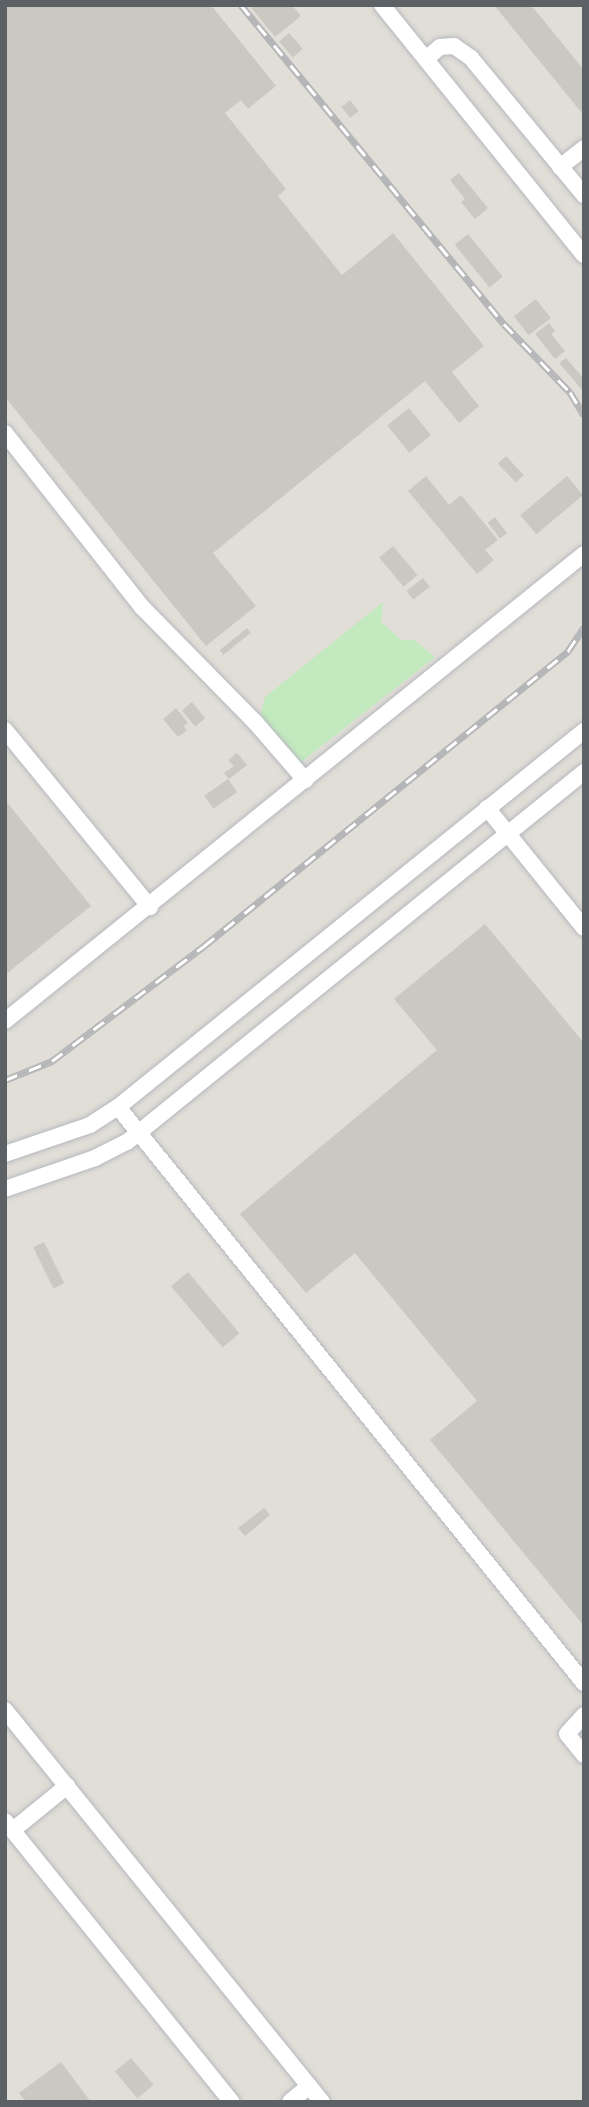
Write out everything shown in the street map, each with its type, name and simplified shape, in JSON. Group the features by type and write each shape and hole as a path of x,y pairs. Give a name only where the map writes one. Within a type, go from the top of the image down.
{"lane":[{"path":"382,5 584,255"},
{"path":"425,59 440,47 454,46 471,58 584,195"},
{"path":"560,167 584,148"},
{"path":"5,433 142,607 255,722 305,780"},
{"path":"5,1021 150,907 584,554"},
{"path":"5,730 150,907"},
{"path":"5,1154 90,1125 118,1107 584,730"},
{"path":"5,1189 95,1158 139,1133 584,772"},
{"path":"487,808 584,928"},
{"path":"118,1107 584,1683"},
{"path":"5,1710 322,2102"},
{"path":"584,1716 567,1734 584,1755"},
{"path":"66,1786 9,1826 232,2102"},
{"path":"290,2102 309,2086"}],"shaded area":[{"path":"5,5 584,5 584,2102 5,2102"}],"green space":[{"path":"383,602 381,622 401,640 414,640 435,657 300,763 260,717 265,697"}],"building":[{"path":"5,5 211,5 276,86 248,109 241,100 225,113 286,189 278,196 342,275 393,233 484,346 452,372 479,406 459,423 425,381 213,553 256,606 206,646 5,397"},
{"path":"249,5 292,5 301,16 275,37"},
{"path":"494,5 531,5 584,70 584,110 581,112"},
{"path":"289,33 303,49 293,57 279,42"},
{"path":"350,100 359,111 350,118 341,107"},
{"path":"459,173 488,208 475,219 461,202 465,199 450,180"},
{"path":"468,234 503,277 489,287 455,245"},
{"path":"536,299 551,318 529,335 514,316"},
{"path":"549,323 555,331 551,334 565,351 555,359 535,334"},
{"path":"566,358 584,379 584,392 559,363"},
{"path":"409,408 431,435 409,453 387,426"},
{"path":"506,456 524,475 516,483 498,464"},
{"path":"426,476 449,505 461,495 498,540 485,550 494,560 477,574 408,491"},
{"path":"567,476 583,495 536,534 520,515"},
{"path":"495,517 507,533 500,538 488,522"},
{"path":"393,546 417,575 404,587 379,558"},
{"path":"423,578 430,587 413,600 406,591"},
{"path":"247,628 251,633 224,655 220,650"},
{"path":"192,702 205,718 195,727 182,710"},
{"path":"176,708 188,723 183,726 187,730 178,737 163,719"},
{"path":"237,753 247,765 229,779 224,773 234,766 228,760"},
{"path":"228,779 237,792 213,809 204,796"},
{"path":"5,800 91,906 5,975"},
{"path":"485,924 584,1043 584,1626 430,1440 477,1401 355,1253 306,1293 240,1214 437,1050 394,999"},
{"path":"44,1242 64,1283 53,1289 33,1247"},
{"path":"188,1272 239,1333 223,1347 171,1286"},
{"path":"264,1508 270,1515 245,1536 238,1528"},
{"path":"131,2058 153,2085 137,2098 115,2071"},
{"path":"61,2062 91,2102 26,2102 19,2093"}],"railway":[{"path":"241,5 504,324 570,392 584,415"},
{"path":"5,1080 52,1061 204,946 568,651 584,627"}]}
